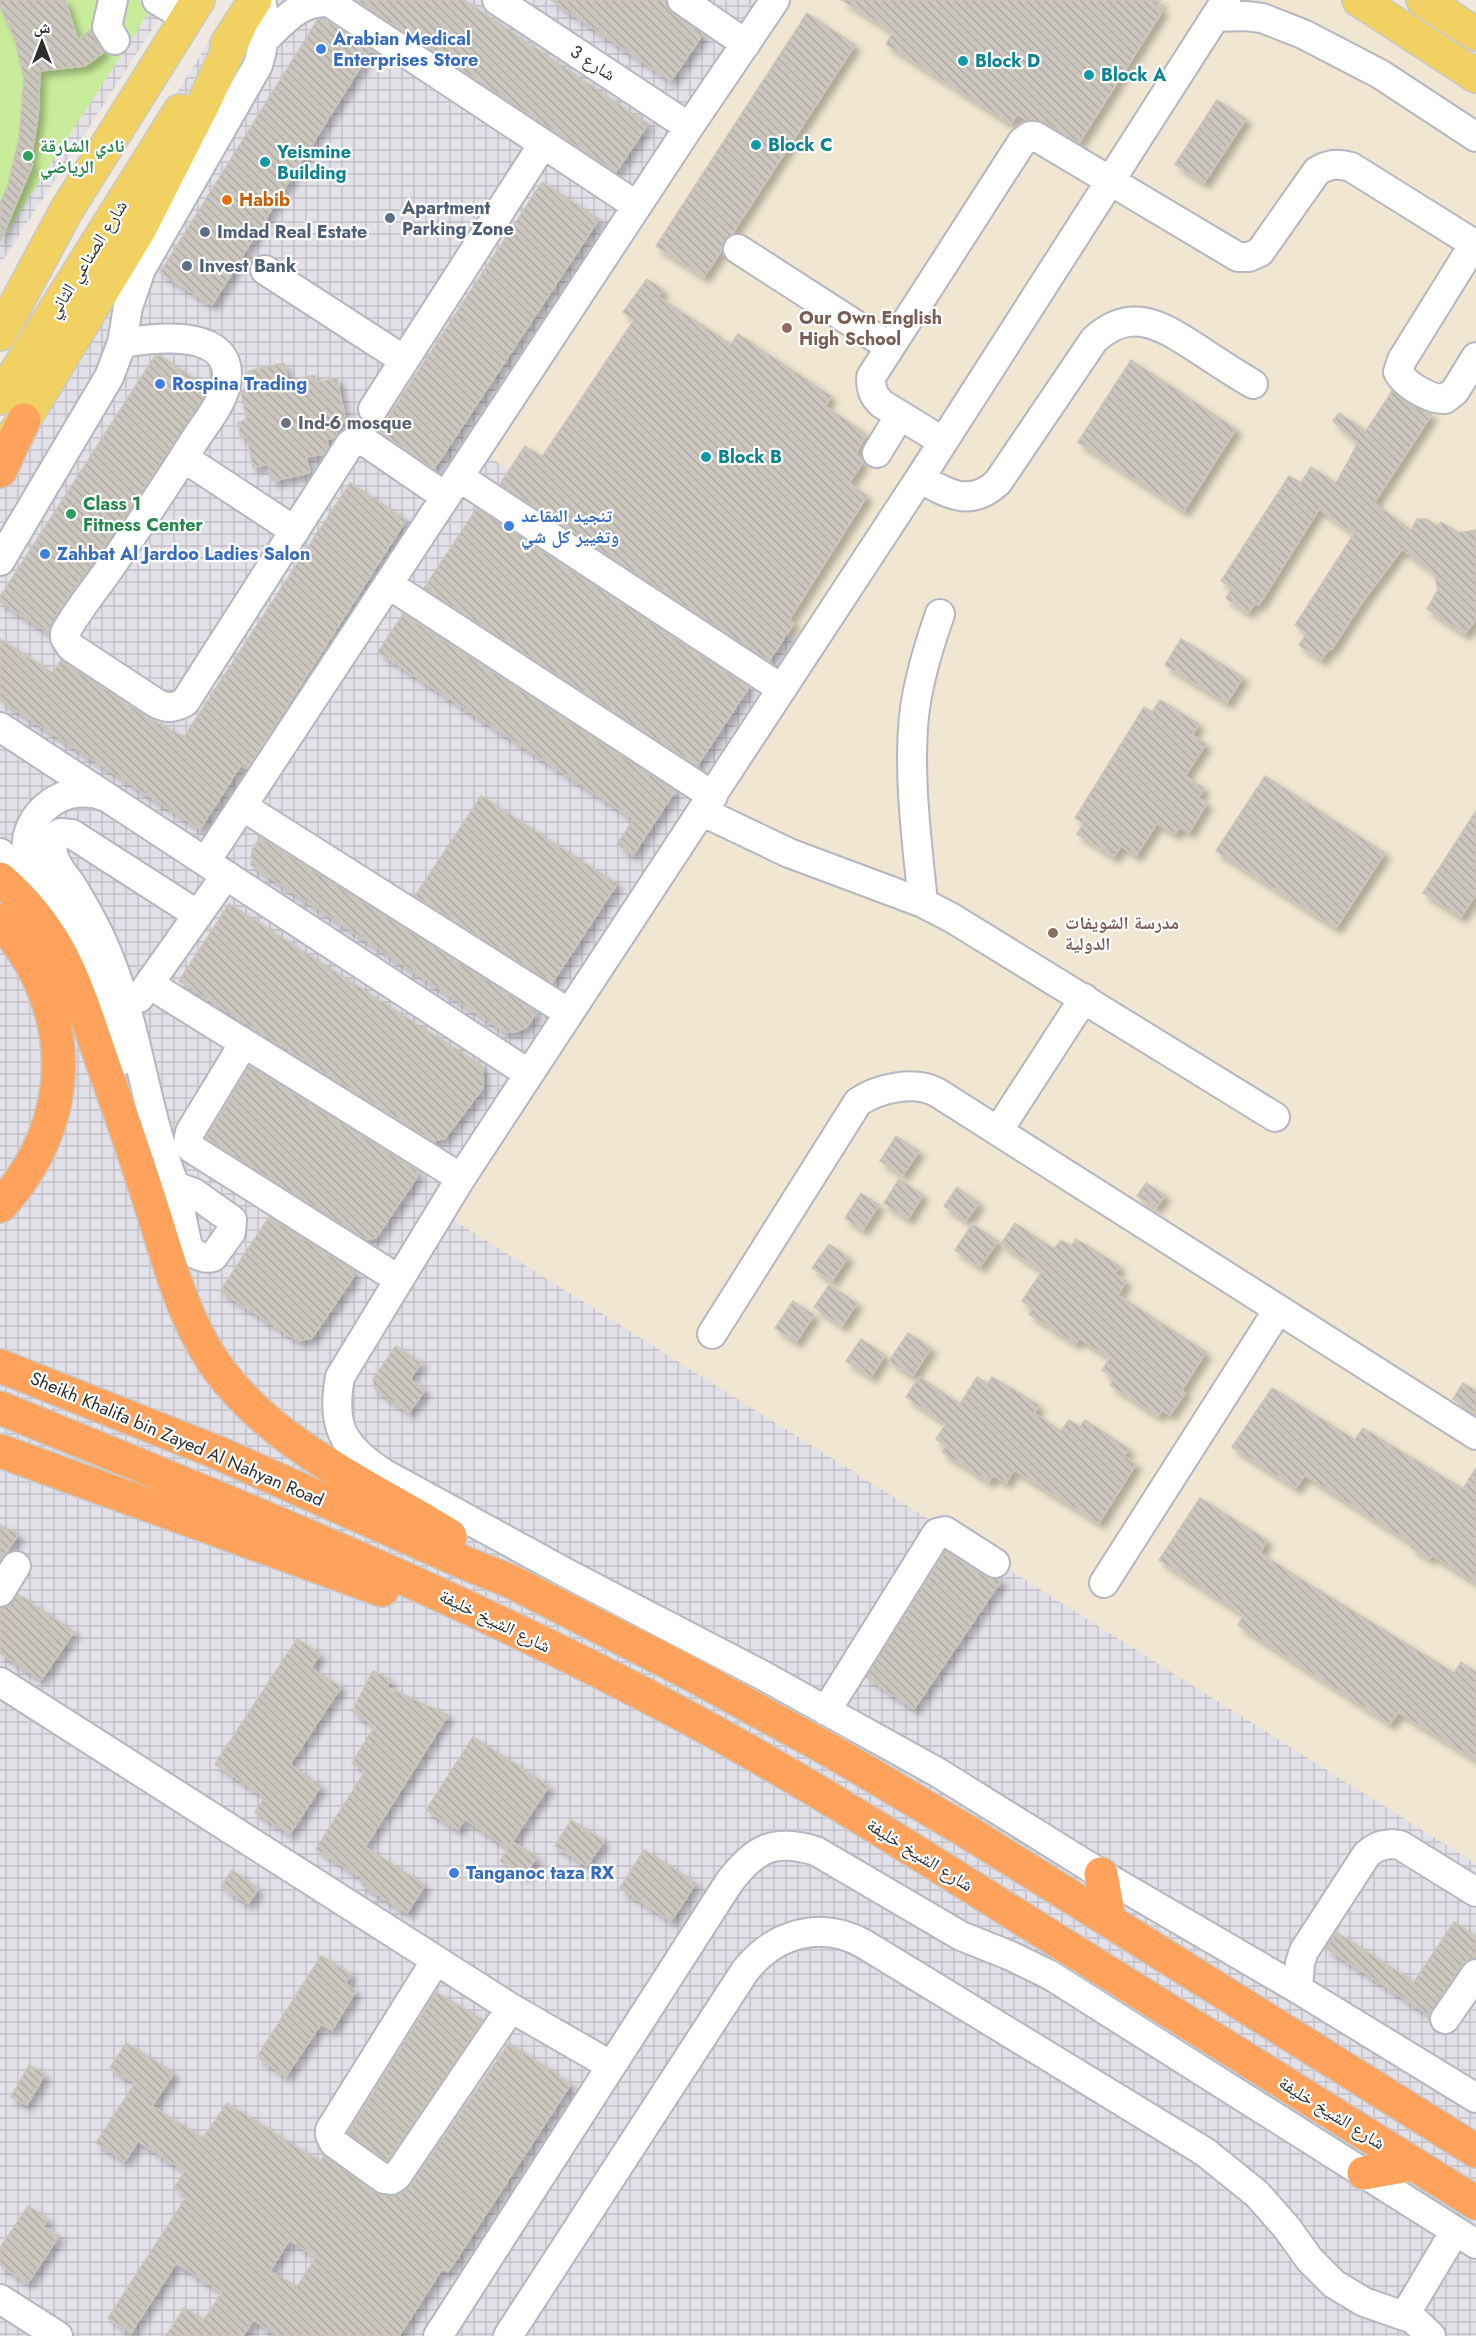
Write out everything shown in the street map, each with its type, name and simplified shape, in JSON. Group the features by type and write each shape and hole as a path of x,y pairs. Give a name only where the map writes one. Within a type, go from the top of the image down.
{"highway":[{"path":"0,471 24,420"},
{"path":"0,879 41,921 60,951 75,983 121,1112 178,1291 194,1328 215,1363 240,1395 269,1423 352,1481 478,1554 512,1582 693,1675 831,1751 1109,1918 1476,2151"},
{"path":"0,921 34,966 48,996 59,1061 57,1092 50,1127 35,1160 16,1189 0,1206"},
{"name":"Sheikh Khalifa bin Zayed Al Nahyan Road","path":"0,1366 216,1452 512,1582"},
{"name":"Sheikh Khalifa bin Zayed Al Nahyan Road","path":"0,1408 341,1549"},
{"path":"0,1450 434,1610 454,1614 475,1611"},
{"name":"شارع الشيخ خليفة","path":"341,1549 475,1611 685,1716 800,1781 1476,2203"},
{"path":"1101,1874 1109,1918"},
{"path":"1364,2173 1414,2164"}],"main road":[{"path":"1359,0 1476,76"},
{"path":"1423,0 1476,34"},
{"name":"شارع الصناعي الثاني","path":"0,334 66,211 192,9"},
{"name":"شارع الصناعي الثاني","path":"0,398 157,146 253,22"},
{"path":"0,454 24,420 139,230 253,22"},
{"path":"0,305 24,276 66,211"}],"street":[{"path":"113,0 107,27 115,40"},
{"path":"157,0 192,9"},
{"path":"253,22 265,24 261,0"},
{"path":"253,22 308,2 318,0 329,3 637,206"},
{"name":"شارع 3","path":"497,0 689,127"},
{"path":"682,0 746,44"},
{"path":"129,1014 198,915 242,806 774,0"},
{"path":"1476,137 1380,74 1259,9 1246,16 1220,9 920,478 461,1178 340,1377 336,1400 339,1423 348,1444 363,1460 937,1772 1101,1874 1298,1989 1476,2098"},
{"path":"0,561 109,377 122,343 128,307 141,269 260,59 253,22"},
{"path":"942,441 874,397 871,377 1025,138 1035,136 1238,257 1249,257 1260,252 1317,171 1328,165 1351,166 1475,244 1402,360 1398,372 1406,382 1433,398 1446,399 1455,391 1476,357"},
{"path":"373,409 543,144"},
{"path":"738,249 890,347"},
{"path":"265,270 404,360"},
{"path":"920,478 942,491 962,496 972,496 991,489 1094,340 1109,328 1119,324 1140,321 1161,326 1253,384"},
{"path":"122,343 154,339 188,340 210,345 224,360 227,373 226,387 220,400 184,458 65,633 65,638 71,647 165,708 176,707 185,702 346,450 355,441 367,443 453,487 782,689"},
{"path":"877,453 900,415"},
{"path":"184,458 295,531"},
{"path":"388,584 708,804 789,853 923,903 984,935 1275,1117"},
{"path":"923,903 912,750 920,681 940,614"},
{"path":"0,727 529,1074"},
{"path":"113,801 98,794 83,792 67,794 53,801 40,811 32,825 27,840 27,855 39,884 70,930 89,969 116,1058 121,1112"},
{"path":"242,806 569,1013"},
{"path":"175,1186 165,1159 129,1014 96,927 55,861 52,848 55,837 60,833 72,834 198,915"},
{"path":"0,853 17,869 39,884"},
{"path":"149,984 461,1178"},
{"path":"998,1131 1084,998"},
{"path":"244,1043 190,1132 188,1143 191,1148 398,1280"},
{"path":"712,1334 858,1102 867,1096 911,1086 930,1088 1476,1435"},
{"path":"1104,1583 1278,1310"},
{"path":"826,1711 937,1533 945,1532 995,1563"},
{"path":"0,1592 16,1566"},
{"path":"0,1682 511,2008 610,2065"},
{"path":"1298,1989 1300,1963 1310,1940 1367,1854 1376,1847 1388,1843 1400,1845 1476,1892"},
{"path":"438,2336 730,1881 746,1860 766,1848 781,1845 798,1846 816,1851 961,1936 1050,1975 1466,2237 1405,2315"},
{"path":"508,2336 745,1971 755,1959 773,1945 793,1935 808,1932 831,1932 852,1938 1205,2152 1257,2194 1287,2228 1310,2260 1334,2284 1364,2302 1405,2315 1421,2324 1431,2336"},
{"path":"436,1960 330,2130 334,2143 384,2179 391,2180 398,2176 511,2008"},
{"path":"1446,2019 1476,1974"},
{"path":"0,2299 58,2336"}],"shaded area":[{"name":"نادي الشارقة الرياضي","path":"0,0 171,0 0,265"},
{"path":"235,0 1390,0 1476,56 1476,2336 0,2336 0,446 158,122"},
{"name":"مدرسة الشويفات الدولية","path":"775,0 1390,0 1476,56 1476,1864 447,1216 814,649 477,450"}],"green space":[{"name":"نادي الشارقة الرياضي","path":"0,0 138,0 151,9 0,242"}],"building":[{"path":"0,0 65,0 78,40 92,29 93,36 104,52 85,66 40,71 38,118 30,163 33,164 0,242 0,203 7,188 19,139 24,78 15,40 0,7"},
{"path":"356,0 464,0 648,124 616,172"},
{"path":"551,0 666,0 667,8 672,13 703,34 671,81"},
{"path":"842,0 1161,0 1157,6 1163,10 1079,143 1043,122 1027,120 1017,114 1011,124 886,44 893,32"},
{"name":"Block C","path":"807,13 855,45 732,234 725,240 722,250 704,277 656,246"},
{"name":"Yeismine Building","path":"318,19 324,19 371,50 212,305 160,273"},
{"path":"1217,100 1246,119 1204,183 1175,164"},
{"path":"542,182 599,219 434,469 379,431"},
{"name":"Block B","path":"647,279 663,290 658,297 731,344 738,334 831,396 825,406 866,434 856,454 863,462 849,483 867,496 789,620 794,623 769,661 500,484 525,446 542,457 634,320 623,312"},
{"path":"158,355 208,387 198,407 141,493 62,606 49,633 0,602 0,597 155,356"},
{"path":"1131,360 1236,429 1184,511 1078,442"},
{"name":"Ind-6 mosque","path":"284,363 288,381 315,375 316,383 337,378 346,422 334,424 337,435 327,439 328,447 324,454 306,457 310,473 272,481 268,464 253,468 247,437 241,438 238,422 247,420 241,392 252,389 248,371"},
{"path":"1392,391 1410,405 1432,414 1374,503 1411,530 1417,519 1427,519 1437,526 1441,522 1459,533 1476,530 1476,619 1465,634 1427,609 1438,590 1434,573 1402,549 1363,601 1332,649 1330,648 1321,660 1299,645 1307,633 1295,625 1354,534 1319,509 1259,605 1255,603 1248,613 1226,598 1232,588 1221,581 1289,476 1301,483 1311,467 1336,483 1358,443 1333,421 1339,413 1366,431"},
{"path":"350,483 406,520 247,769 241,765 200,829 0,700 0,639 53,673 61,660 147,717 184,737"},
{"path":"477,508 749,687 697,766 424,588"},
{"path":"403,614 675,791 633,855 617,844 634,819 378,652"},
{"path":"1181,639 1243,677 1227,703 1165,665"},
{"path":"1160,700 1199,724 1192,735 1206,744 1185,776 1204,788 1198,798 1207,803 1189,833 1180,827 1175,834 1157,823 1136,856 1121,846 1114,857 1077,834 1084,823 1075,818 1144,707 1152,712"},
{"path":"1265,776 1385,853 1336,928 1216,851"},
{"path":"481,796 617,884 552,983 415,896"},
{"path":"1476,811 1476,894 1461,917 1423,893"},
{"path":"260,837 537,1012 527,1027 515,1032 505,1032 251,865 252,850"},
{"path":"229,904 482,1066 483,1088 445,1138 433,1141 179,981"},
{"path":"249,1066 417,1170 417,1177 376,1238 365,1239 206,1138"},
{"path":"896,1136 919,1151 903,1175 880,1161"},
{"path":"899,1179 923,1195 908,1219 884,1203"},
{"path":"1146,1183 1165,1195 1156,1208 1137,1196"},
{"path":"957,1187 979,1203 966,1221 944,1206"},
{"path":"861,1193 879,1205 863,1230 845,1218"},
{"path":"269,1217 353,1270 354,1276 312,1338 298,1341 220,1291"},
{"path":"1015,1223 1054,1249 1061,1240 1071,1246 1076,1239 1120,1266 1115,1274 1126,1281 1118,1295 1206,1352 1182,1390 1185,1393 1170,1415 1162,1410 1158,1416 1110,1385 1114,1378 1102,1370 1110,1358 1079,1338 1076,1344 1029,1314 1033,1308 1022,1301 1042,1271 1001,1244"},
{"path":"972,1224 998,1241 980,1267 955,1250"},
{"path":"829,1244 848,1257 832,1281 812,1268"},
{"path":"829,1285 857,1303 842,1326 814,1307"},
{"path":"793,1301 814,1315 796,1342 775,1328"},
{"path":"908,1333 931,1348 913,1376 889,1361"},
{"path":"861,1339 885,1355 871,1377 846,1361"},
{"path":"396,1346 421,1363 410,1379 425,1390 409,1413 375,1389 373,1379"},
{"path":"919,1377 960,1404 977,1377 988,1384 992,1377 1039,1405 1034,1413 1061,1431 1069,1420 1080,1427 1085,1420 1129,1449 1124,1456 1136,1464 1099,1523 1014,1470 1006,1483 993,1475 989,1482 942,1452 946,1446 936,1439 946,1424 906,1397"},
{"path":"1463,1383 1476,1391 1476,1413 1453,1399"},
{"path":"1272,1388 1355,1440 1363,1428 1463,1489 1476,1468 1476,1583 1432,1555 1429,1559 1411,1547 1413,1544 1305,1475 1296,1488 1232,1447"},
{"path":"1200,1498 1267,1540 1260,1553 1299,1578 1454,1673 1461,1662 1476,1672 1476,1760 1398,1712 1390,1724 1238,1625 1244,1615 1159,1560"},
{"path":"0,1525 19,1534 0,1561"},
{"path":"945,1551 987,1577 1003,1578 914,1709 866,1677"},
{"path":"18,1594 74,1632 41,1680 0,1653 0,1608 8,1606"},
{"path":"297,1639 320,1654 311,1668 341,1687 290,1764 321,1786 290,1834 255,1812 265,1797 215,1764"},
{"path":"373,1671 391,1680 387,1687 448,1715 365,1847 425,1885 407,1913 362,1885 365,1880 316,1849 365,1771 352,1763 375,1726 352,1711"},
{"path":"473,1737 549,1786 508,1848 465,1819 458,1830 426,1810"},
{"path":"571,1820 604,1841 587,1866 555,1846"},
{"path":"513,1842 537,1857 524,1876 500,1861"},
{"path":"644,1850 696,1883 671,1921 620,1888"},
{"path":"232,1870 258,1889 248,1904 221,1886"},
{"path":"1454,1922 1476,1936 1476,1958 1468,1959 1462,1965 1429,2015 1326,1948 1336,1932 1414,1982"},
{"path":"321,1956 351,1974 345,1983 356,1991 332,2030 321,2024 286,2076 257,2057"},
{"path":"436,1992 483,2020 387,2161 348,2133"},
{"path":"126,2043 174,2073 152,2106 203,2138 227,2103 320,2162 324,2156 374,2192 389,2196 400,2194 411,2185 509,2043 571,2084 448,2272 442,2269 399,2336 278,2336 253,2320 243,2336 166,2336 184,2308 204,2320 222,2292 176,2263 131,2333 108,2318 187,2196 174,2188 185,2171 138,2141 125,2161 96,2143 135,2083 110,2068","holes":["289,2240 316,2257 297,2287 270,2271"]},
{"path":"29,2065 45,2074 27,2105 11,2097"},
{"path":"28,2206 48,2219 43,2226 59,2236 28,2283 0,2265 0,2248"}],"place":[{"name":"Arabian Medical Enterprises Store","path":"321,49"},
{"name":"Block D","path":"963,61"},
{"name":"Block A","path":"1089,75"},
{"name":"Block C","path":"756,145"},
{"name":"نادي الشارقة الرياضي","path":"28,156"},
{"name":"Yeismine Building","path":"265,162"},
{"name":"Habib","path":"227,200"},
{"name":"Apartment Parking Zone","path":"390,218"},
{"name":"Imdad Real Estate","path":"205,232"},
{"name":"Invest Bank","path":"187,266"},
{"name":"Our Own English High School","path":"787,328"},
{"name":"Rospina Trading","path":"160,384"},
{"name":"Ind-6 mosque","path":"286,423"},
{"name":"Block B","path":"706,457"},
{"name":"Class 1 Fitness Center","path":"71,514"},
{"name":"تنجيد المقاعد وتغيير كل شي","path":"509,526"},
{"name":"Zahbat Al Jardoo Ladies Salon","path":"45,554"},
{"name":"مدرسة الشويفات الدولية","path":"1053,933"},
{"name":"Tanganoc taza RX","path":"454,1873"}]}
